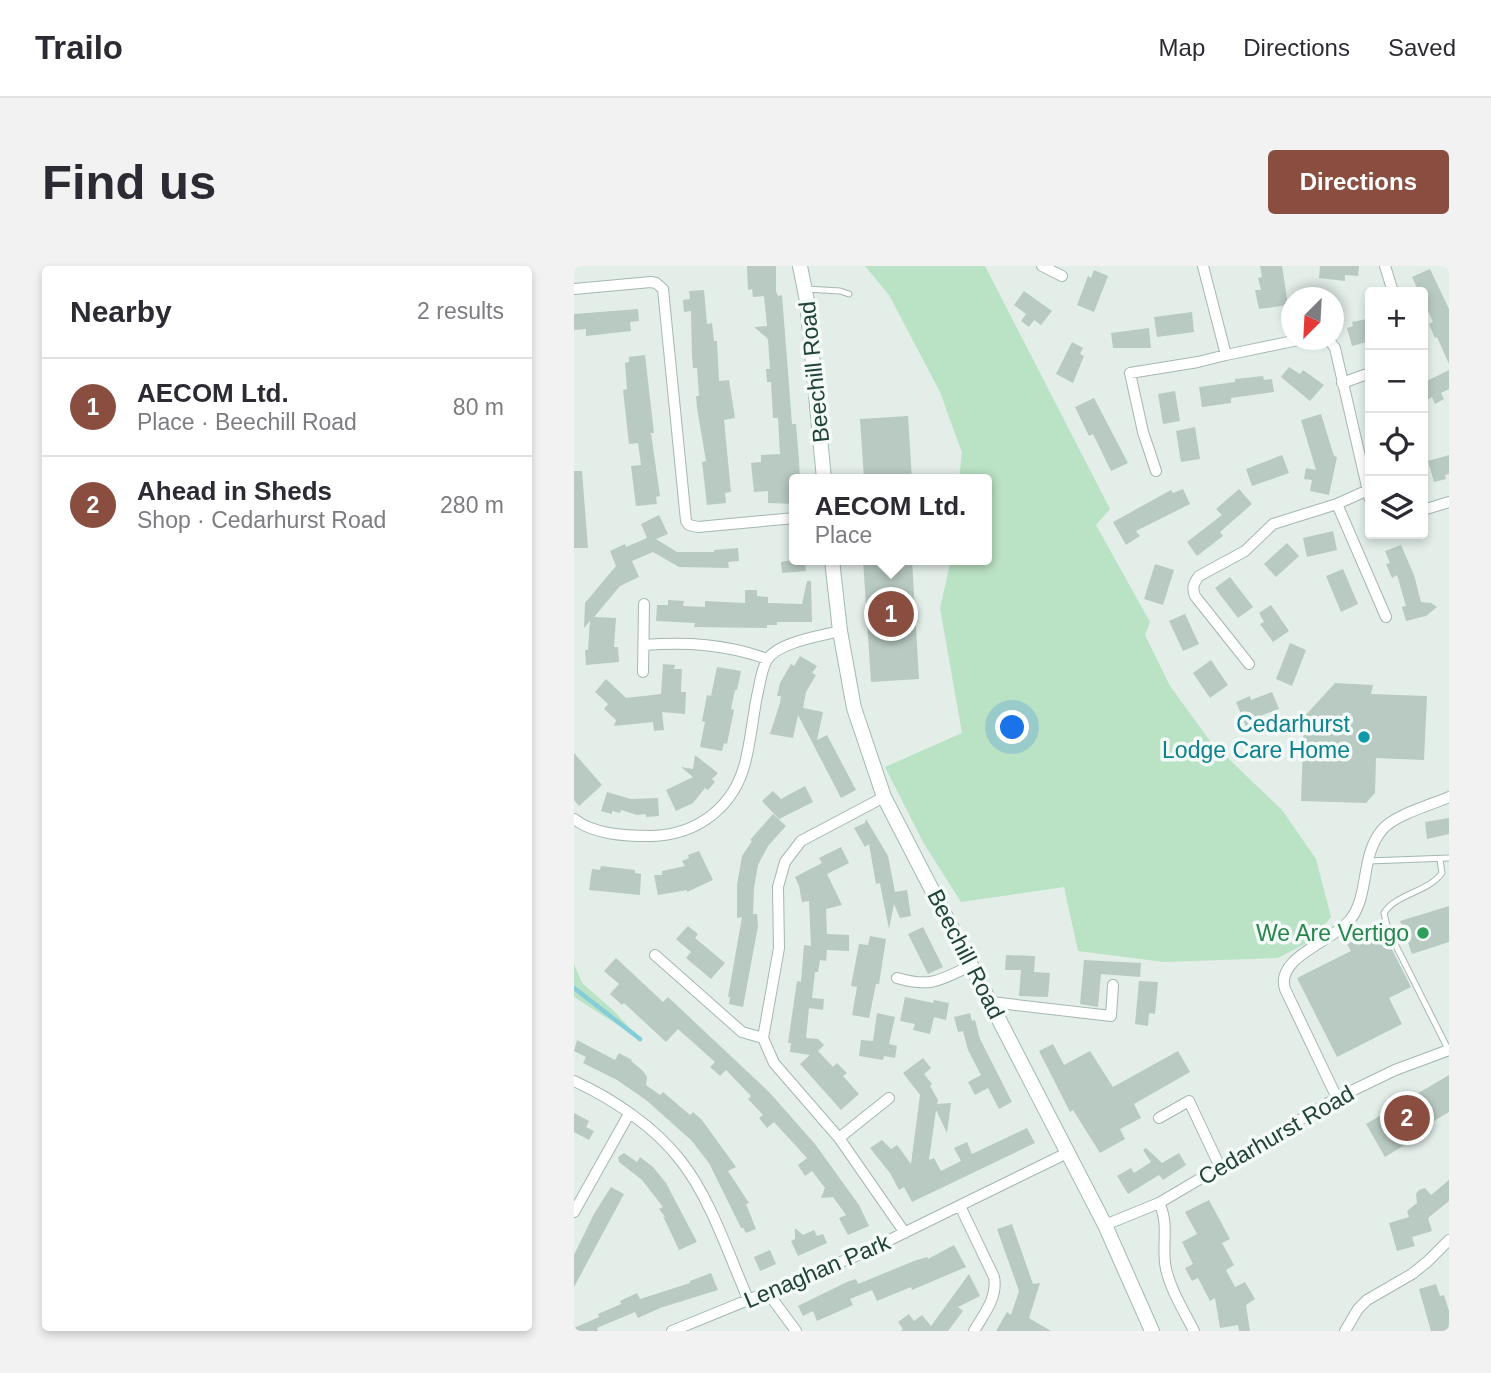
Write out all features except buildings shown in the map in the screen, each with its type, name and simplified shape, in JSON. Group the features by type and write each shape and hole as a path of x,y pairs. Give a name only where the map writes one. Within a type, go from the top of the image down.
{"street":[{"name":"Beechill Road","path":"800,266 806,289 824,474"},
{"path":"1042,266 1062,276"},
{"path":"1203,266 1226,355"},
{"path":"1385,266 1391,287"},
{"path":"574,289 651,282 663,289 686,521 689,525 698,527 789,519"},
{"path":"1156,471 1143,432 1130,373 1198,362 1281,344"},
{"path":"1335,350 1365,478"},
{"path":"1342,383 1365,375"},
{"path":"1249,664 1195,596 1193,588 1199,576 1245,551 1273,524 1365,496"},
{"path":"1428,508 1449,502"},
{"path":"1337,504 1386,617"},
{"name":"Beechill Road","path":"833,565 853,708 884,797 1105,1225 1152,1331"},
{"path":"643,672 644,604"},
{"path":"574,819 588,828 635,836 660,835 697,825 711,817 724,805 741,777 755,704 767,660 782,648 797,642 840,631"},
{"path":"643,645 697,643 719,646 767,660"},
{"path":"884,797 801,841 785,862 778,887 779,948 763,1038 774,1063 839,1138 905,1233"},
{"path":"1337,1098 1282,981 1284,973 1292,962 1342,929 1351,919 1357,909 1370,850 1383,828 1449,797"},
{"path":"655,955 742,1032 763,1038"},
{"path":"897,978 922,984 972,965"},
{"path":"991,1002 1111,1016 1113,985"},
{"name":"Cedarhurst Road","path":"1105,1225 1159,1202 1337,1098 1395,1070 1449,1051"},
{"path":"574,1081 629,1114 667,1144 682,1162 709,1212 749,1301"},
{"path":"839,1138 889,1098"},
{"path":"1159,1118 1189,1101 1220,1167"},
{"path":"574,1212 629,1114"},
{"name":"Lenaghan Park","path":"673,1331 863,1253 1067,1153"},
{"path":"1159,1202 1165,1215 1167,1232 1164,1259 1166,1272 1194,1331"},
{"path":"960,1206 996,1284 992,1299 974,1331"},
{"path":"1345,1331 1358,1309 1367,1300 1412,1274 1448,1243"},
{"path":"768,1293 796,1331"}],"lane":[{"path":"806,289 849,294"},
{"path":"1368,861 1449,858"},
{"path":"1440,860 1442,873 1436,881 1389,905 1384,913 1388,930 1449,1051"}],"green space":[{"path":"865,266 985,266 1110,509 1096,525 1150,622 1145,635 1170,686 1210,741 1282,810 1316,859 1331,917 1312,940 1278,958 1164,962 1078,951 1064,887 961,902 923,842 885,767 962,733 940,608 950,565 992,565 992,474 960,474 962,453 940,392 889,295"},
{"path":"574,964 582,983 640,1039 574,997"}],"waterway":[{"path":"574,988 640,1039"}],"place":[{"name":"AECOM Ltd.","path":"891,614"},
{"name":"Cedarhurst Lodge Care Home","path":"1364,737"},
{"name":"We Are Vertigo","path":"1423,933"},
{"name":"Ahead in Sheds","path":"1407,1118"}]}
